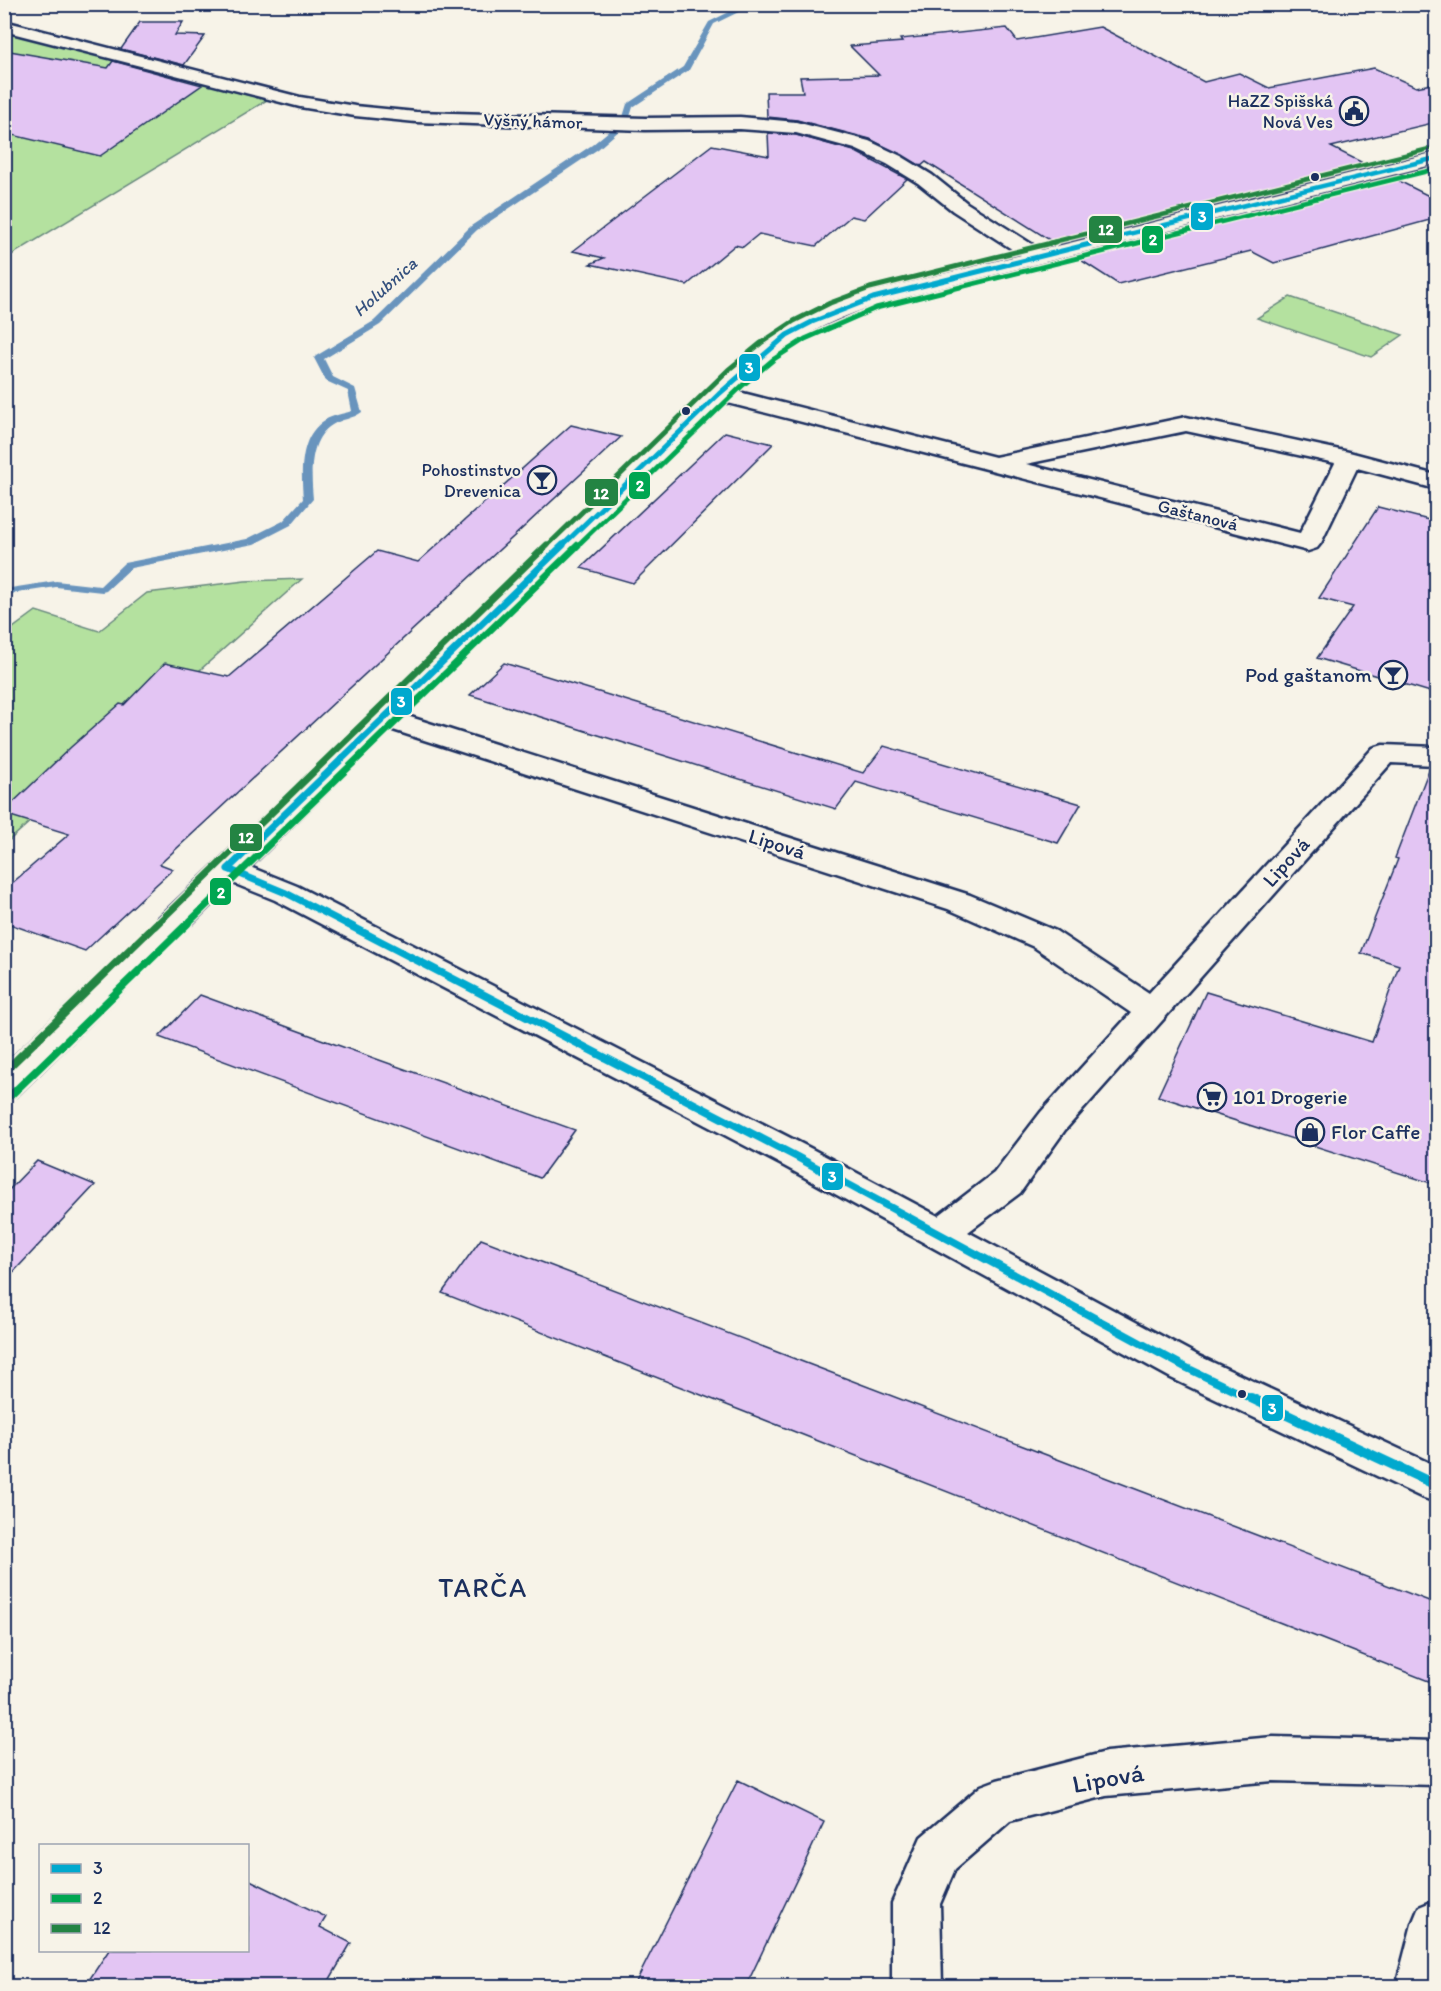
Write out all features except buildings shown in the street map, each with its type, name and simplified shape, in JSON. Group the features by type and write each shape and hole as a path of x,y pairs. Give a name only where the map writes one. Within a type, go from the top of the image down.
{"street":[{"name":"Vyšný hámor","path":"4,26 300,102 324,106 416,117 645,124 769,124 796,128 862,146 925,179 960,207 1036,256"},
{"path":"4,1087 718,394 787,335 812,322 873,298 1437,158"},
{"name":"Gaštanová","path":"718,394 999,463 1308,543 1349,459"},
{"name":"Gaštanová","path":"999,463 1186,424 1349,459 1437,482"},
{"name":"Lipová","path":"384,718 959,903 1045,939 1152,1011"},
{"name":"Lipová","path":"939,1234 1007,1183 1053,1121 1383,754 1437,756"},
{"path":"228,869 285,893 797,1157 1185,1367 1437,1485"},
{"name":"Lipová","path":"917,1986 916,1903 938,1853 997,1802 1106,1774 1273,1759 1437,1763"},
{"path":"1421,1986 1437,1924"}],"green space":[{"path":"4,31 267,100 5,259"},
{"path":"1290,297 1403,335 1371,357 1257,318"},
{"path":"302,579 5,844 5,634 36,611 99,631 147,593 245,581"}],"waterway":[{"name":"Holubnica","path":"4,592 56,584 102,589 128,565 250,542 287,523 308,499 308,458 310,448 319,431 329,422 357,412 352,390 329,379 319,358 377,323 474,228 595,147 625,121 630,106 686,68 711,23 752,4"}],"transit line":[{"name":"12","path":"4,1072 728,370 777,331 812,311 870,288 1433,148"},
{"name":"3","path":"228,869 719,394 787,335 812,322 873,298 1436,158"},
{"name":"2","path":"11,1095 743,385 789,349 821,330 876,308 1436,169"},
{"name":"3","path":"228,869 286,893 797,1157 1185,1367 1436,1485"}],"place":[{"name":"HaZZ Spišská Nová Ves","path":"1354,111"},
{"name":"Pohostinstvo Drevenica","path":"542,480"},
{"name":"Pod gaštanom","path":"1393,675"},
{"name":"101 Drogerie","path":"1212,1097"},
{"name":"Flor Caffe","path":"1310,1132"}],"district":[{"name":"TARČA","path":"483,1588"}]}
